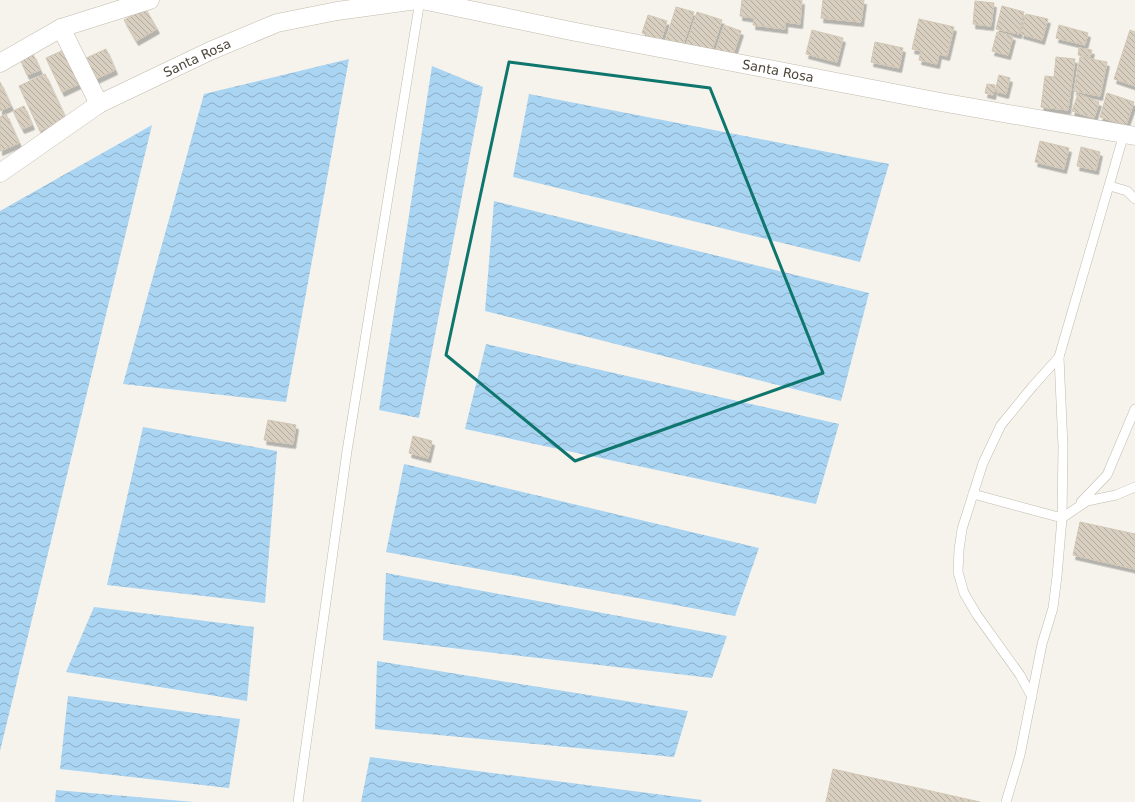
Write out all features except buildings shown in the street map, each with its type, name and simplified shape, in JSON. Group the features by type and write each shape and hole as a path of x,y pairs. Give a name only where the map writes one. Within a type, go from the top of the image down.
{"street":[{"path":"0,63 61,28 150,0"},
{"name":"Santa Rosa","path":"0,173 99,104 210,51 277,23 336,11 417,0"},
{"name":"Santa Rosa","path":"421,0 571,31 920,98 1130,135"},
{"path":"61,28 99,104"}],"lane":[{"path":"298,802 347,451 421,0"},
{"path":"1006,802 1020,755 1042,644 1053,608 1062,518 1063,447 1060,357 1110,186 1130,135"},
{"path":"1110,186 1126,191 1135,199"},
{"path":"1032,697 1020,675 976,615 964,593 958,572 959,550 962,529 983,463 1001,425 1033,386 1060,357"},
{"path":"1062,518 1087,497 1107,475 1135,409"},
{"path":"973,494 1062,518 1087,501 1116,495 1135,487"}],"highlighted area":[{"path":"509,62 710,88 823,373 575,461 446,355"}],"water":[{"path":"349,59 286,402 123,384 204,94"},
{"path":"432,66 483,87 419,418 379,410"},
{"path":"529,94 889,164 860,262 513,177"},
{"path":"152,125 0,751 0,211"},
{"path":"494,201 869,293 841,401 485,311"},
{"path":"486,344 839,424 816,504 465,429"},
{"path":"143,427 277,451 265,603 107,585"},
{"path":"404,464 759,548 735,616 386,552"},
{"path":"386,573 727,636 712,678 383,640"},
{"path":"94,607 254,627 247,701 66,672"},
{"path":"377,661 688,711 674,757 375,729"},
{"path":"68,696 240,719 229,788 60,769"},
{"path":"370,757 702,800 701,802 361,802"},
{"path":"56,790 194,802 55,802"}]}
